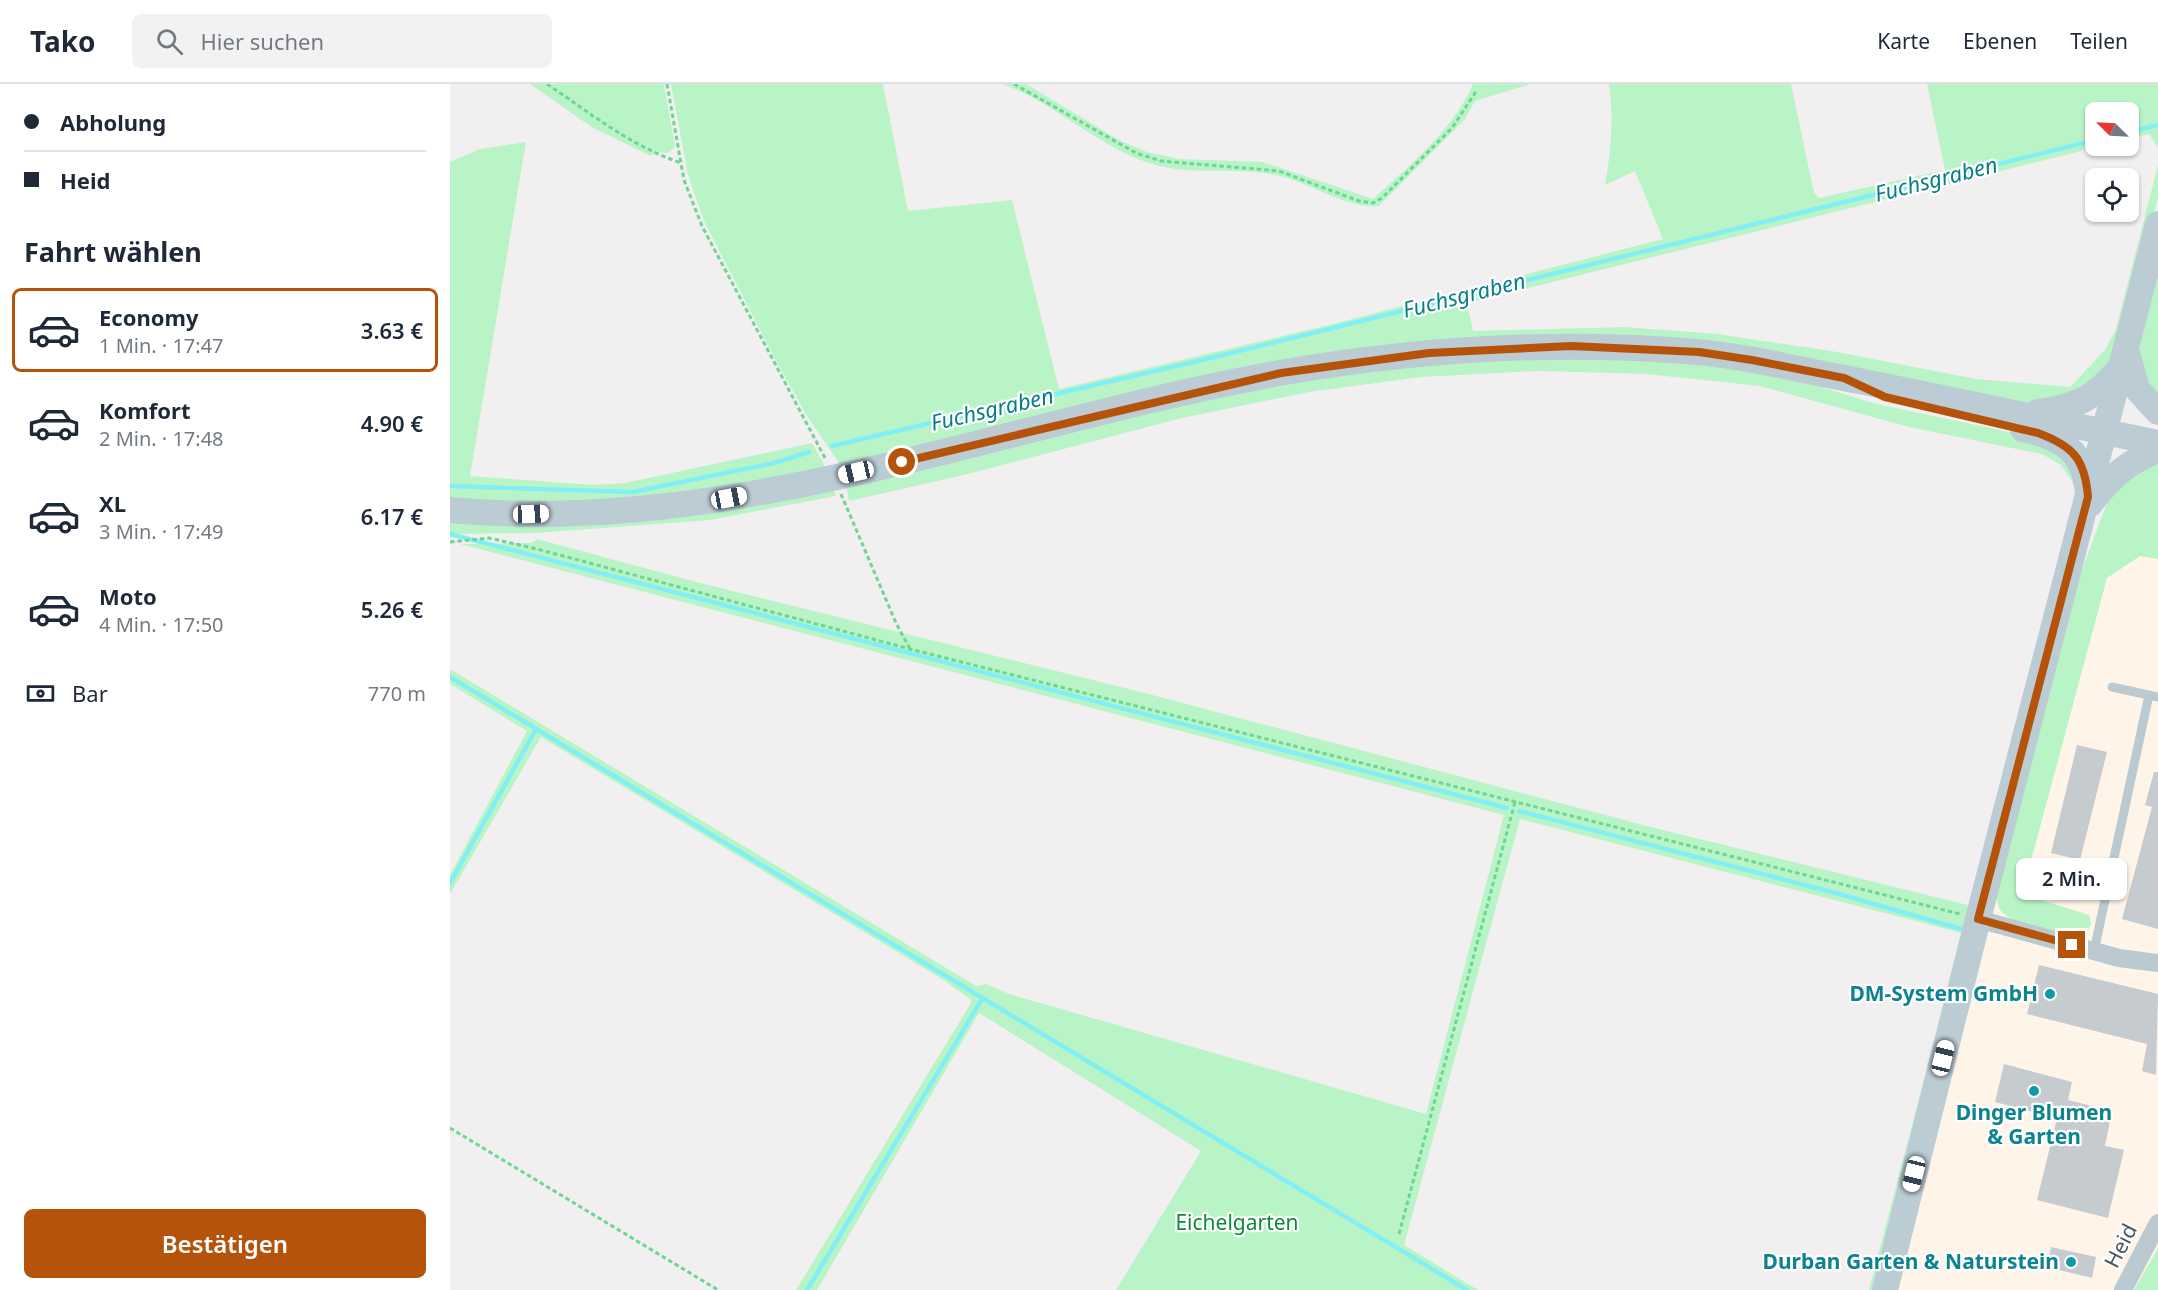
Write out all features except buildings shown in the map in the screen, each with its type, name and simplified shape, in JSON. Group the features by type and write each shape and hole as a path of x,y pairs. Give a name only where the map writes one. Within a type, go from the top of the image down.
{"main road":[{"path":"1885,1290 1978,919 2106,432 2158,224"},
{"path":"450,510 531,514 627,511 729,498 834,477 1214,386 1281,373 1429,353 1571,346 1669,350 1752,360 2158,443"},
{"path":"2124,357 2137,389 2158,412"},
{"path":"2025,414 2065,409 2080,403 2102,390 2124,357"},
{"path":"1844,378 1885,397 2038,433 2057,440 2072,449 2078,459 2086,477 2086,504"},
{"path":"2086,504 2110,478 2129,463 2158,450"}],"street":[{"path":"1978,919 2119,958 2158,963"},
{"name":"Heid","path":"2123,1290 2158,1223"}],"lane":[{"path":"2094,951 2153,696 2112,687"}],"path":[{"path":"547,84 629,140 658,155 681,163"},
{"path":"667,84 684,180 702,226 834,477 896,623 910,649"},
{"path":"1014,84 1136,153 1161,161 1279,171 1359,201 1373,202 1382,198 1452,128 1477,90"},
{"path":"450,542 489,538 518,544 910,649 1978,919"},
{"path":"1399,1234 1515,802"},
{"path":"450,1128 718,1290"}],"shaded area":[{"path":"2140,556 2158,559 2158,1290 1894,1290 2075,588"}],"green space":[{"path":"530,84 664,84 675,146 669,152 657,151 651,156 593,128"},
{"path":"671,84 883,84 908,211 1012,200 1059,389 1325,326 1663,239 1635,171 1605,185 1611,134 1609,84 1791,84 1814,193 1819,198 1945,170 1927,84 2158,84 2158,147 2149,134 2139,136 2139,102 2085,102 2085,150 1467,303 1473,331 1624,327 1718,334 1837,352 1976,379 2070,387 2105,350 2116,329 2158,165 2158,198 2132,302 2115,357 2076,398 2031,403 1852,368 1433,344 841,466 807,416 775,359 704,221 688,175"},
{"path":"1002,84 1026,84 1119,140 1147,152 1179,159 1263,162 1373,199 1443,131 1465,101 1473,84 1531,84 1475,101 1465,119 1379,206 1366,206 1342,200 1284,177 1251,172 1184,170 1152,164 1113,147 1040,102"},
{"path":"526,142 470,476 592,485 625,483 812,443 824,464 823,469 631,502 450,501 450,162 480,149"},
{"path":"2153,276 2158,276 2158,406 2136,358"},
{"path":"1607,357 1724,366 1818,386 1877,404 2028,436 2066,453 2076,488 2061,465 2042,454 1909,427 1760,386 1646,374 1538,371 1421,377 1309,392 1182,418 968,474 849,501 846,485 1171,405 1406,364"},
{"path":"2158,460 2158,559 2140,556 2107,578 2025,883 2038,899 2089,915 2091,924 2085,936 2076,938 2026,926 2008,917 1998,905 1998,883 2075,588 2106,506 2119,482"},
{"path":"832,487 836,496 710,520 536,533 450,534 450,520"},
{"name":"Eichelgarten","path":"537,539 700,583 1145,693 1647,826 1976,907 1878,1290 1869,1290 1962,933 1520,819 1404,1245 1478,1290 1116,1290 1201,1151 979,1013 817,1290 796,1290 971,1003 970,999 942,979 541,737 450,894 450,875 527,731 450,684 450,669 976,986 986,984 1009,994 1426,1114 1504,815 460,544 532,543"},
{"path":"2158,1248 2158,1290 2134,1290"}],"waterway":[{"name":"Fuchsgraben","path":"2139,129 2158,125"},
{"name":"Fuchsgraben","path":"832,446 1215,357 2085,143"},
{"name":"Fuchsgraben","path":"450,486 633,492 774,463 809,452"},
{"path":"450,534 1507,808"},
{"path":"450,677 1467,1290"},
{"path":"450,883 536,729"},
{"path":"1519,811 1843,895 1961,929"},
{"path":"807,1290 982,999"}],"place":[{"name":"DM-System GmbH","path":"2050,994"},
{"name":"Dinger Blumen & Garten","path":"2034,1091"},
{"name":"Durban Garten & Naturstein","path":"2071,1262"}],"route":[{"path":"902,462 1214,386 1281,373 1429,353 1571,346 1699,352 1752,360 1844,378 1885,397 2038,433 2057,440 2072,449 2078,459 2086,477 2088,497 1978,919 2072,945"}]}
